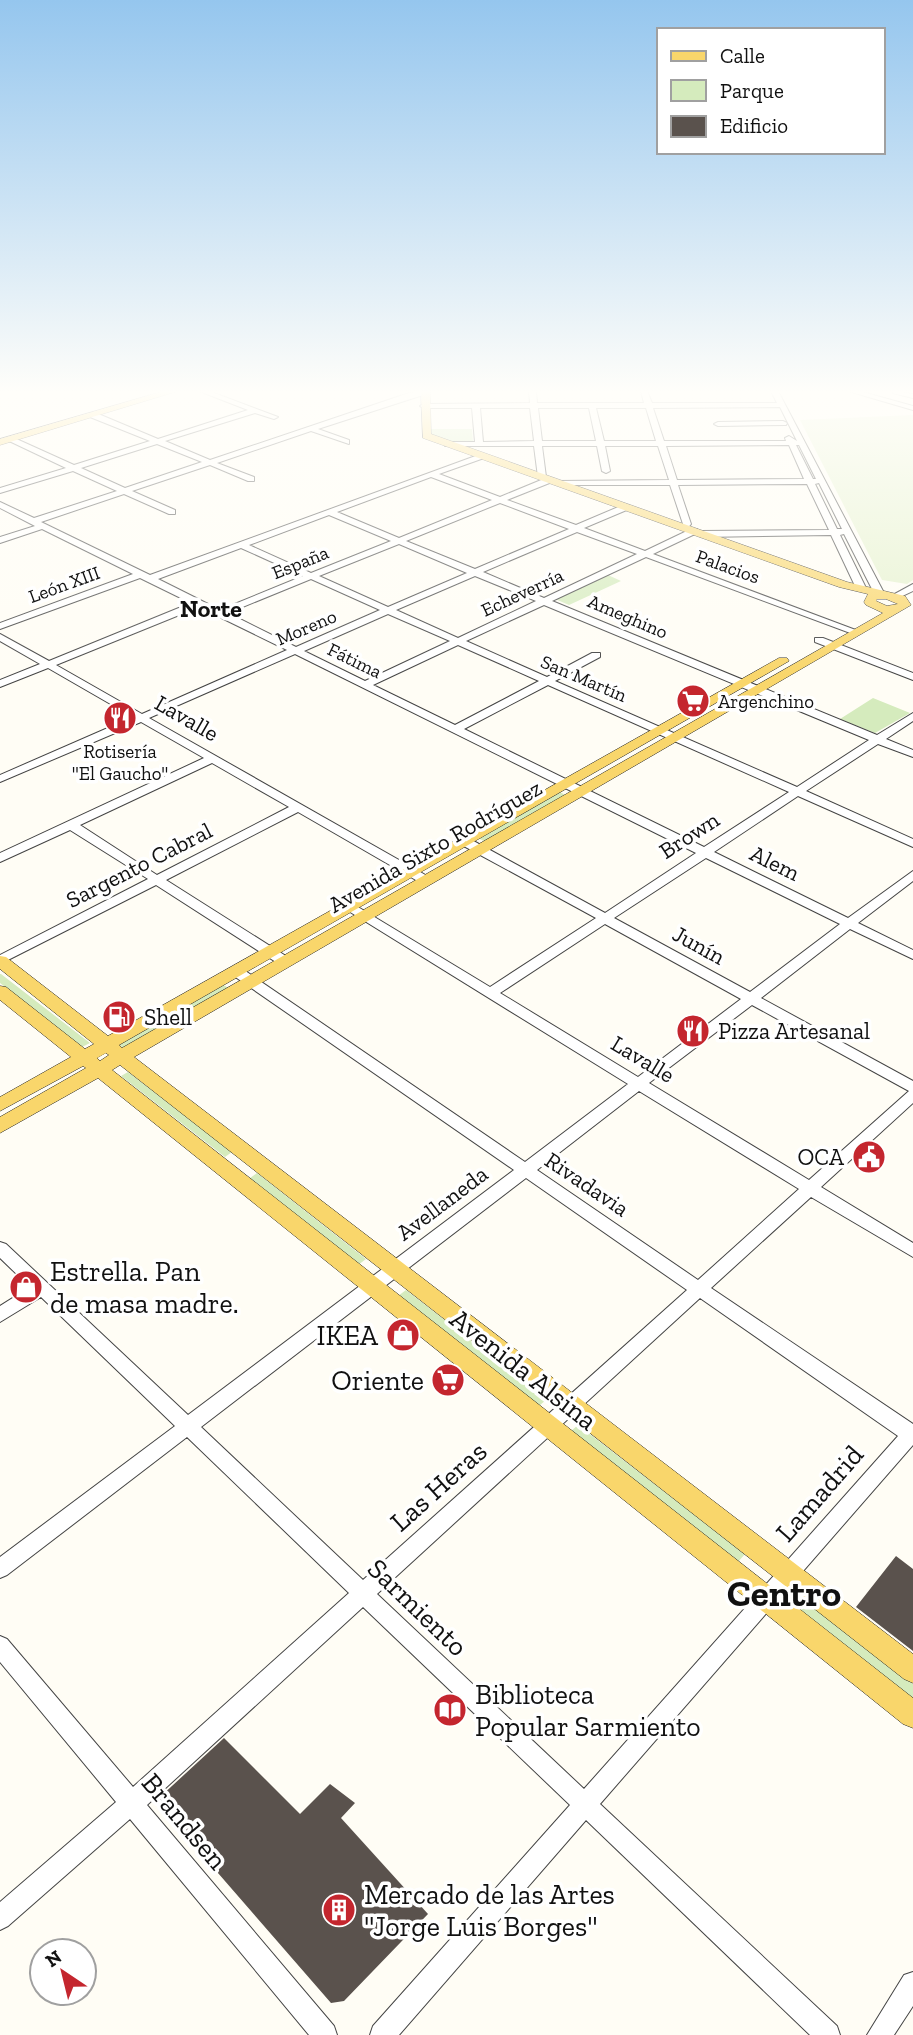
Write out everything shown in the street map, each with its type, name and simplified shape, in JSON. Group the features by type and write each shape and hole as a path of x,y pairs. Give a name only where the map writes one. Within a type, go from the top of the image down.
{"main road":[{"path":"567,486 896,602"},
{"name":"Avenida Sixto Rodríguez","path":"849,629 871,610 896,602"},
{"name":"Avenida Sixto Rodríguez","path":"112,1051 251,981 675,736 751,686 896,602"},
{"name":"Avenida Sixto Rodríguez","path":"0,1126 90,1064 236,971 659,729 751,686"},
{"name":"Avenida Alsina","path":"0,960 112,1051 913,1670"},
{"name":"Avenida Alsina","path":"0,991 913,1714"},
{"name":"Avenida Sixto Rodríguez","path":"0,1105 90,1064"},
{"path":"229,1174 251,1159"}],"street":[{"path":"112,486 172,512"},
{"path":"0,540 138,486"},
{"name":"León XIII","path":"0,626 241,545 398,486"},
{"name":"Palacios","path":"462,486 849,629"},
{"name":"España","path":"220,613 535,486"},
{"path":"673,486 687,524 693,531 847,532"},
{"path":"812,486 862,588"},
{"path":"824,486 847,532 896,602"},
{"name":"Fátima","path":"0,505 581,791"},
{"name":"Moreno","path":"1,778 626,507"},
{"name":"Ameghino","path":"329,512 913,754"},
{"name":"Echeverría","path":"365,685 693,531"},
{"name":"San Martín","path":"241,545 913,844"},
{"name":"Avenida Sixto Rodríguez","path":"896,602 913,587"},
{"path":"0,684 200,603"},
{"name":"Lavalle","path":"0,637 425,880"},
{"path":"826,643 913,677"},
{"path":"456,729 596,655"},
{"name":"Brown","path":"491,993 913,716"},
{"path":"0,858 212,759"},
{"name":"Alem","path":"581,791 913,955"},
{"name":"Sargento Cabral","path":"0,960 297,808"},
{"path":"71,825 284,961"},
{"name":"Junín","path":"464,841 913,1087"},
{"name":"Avellaneda","path":"0,1569 913,875"},
{"name":"Lavalle","path":"348,907 913,1251"},
{"name":"Rivadavia","path":"236,971 912,1434"},
{"name":"Las Heras","path":"0,1918 132,1803 913,1095"},
{"name":"Sarmiento","path":"0,1248 828,2035"},
{"path":"0,1315 42,1288"},
{"name":"Lamadrid","path":"382,2035 912,1434"},
{"name":"Brandsen","path":"0,1646 325,2035"},
{"path":"879,2035 913,1984"}],"green space":[{"path":"834,486 913,486 913,580 907,584 882,580"},
{"path":"608,575 621,581 569,605 555,599"},
{"path":"873,698 910,713 875,733 840,719"},
{"path":"560,792 567,796 486,842 478,838"},
{"path":"0,974 90,1043 82,1047 0,983"},
{"path":"222,984 230,989 124,1049 117,1043"},
{"path":"128,1072 232,1152 225,1157 121,1076"},
{"path":"257,1173 366,1259 358,1265 250,1178"},
{"path":"406,1290 547,1399 539,1406 398,1296"},
{"path":"578,1425 745,1554 738,1562 570,1432"},
{"path":"805,1601 913,1684 913,1699 798,1610"}],"building":[{"path":"896,1556 913,1569 913,1651 856,1607"},
{"path":"224,1738 300,1814 330,1784 355,1803 341,1818 428,1914 344,2001 331,2003 158,1804 160,1797"}],"place":[{"name":"Argenchino","path":"693,701"},
{"name":"Rotisería \"El Gaucho\"","path":"120,718"},
{"name":"Shell","path":"119,1017"},
{"name":"Pizza Artesanal","path":"693,1031"},
{"name":"OCA","path":"869,1157"},
{"name":"Estrella. Pan de masa madre.","path":"26,1287"},
{"name":"IKEA","path":"403,1335"},
{"name":"Oriente","path":"448,1380"},
{"name":"Biblioteca Popular Sarmiento","path":"450,1710"},
{"name":"Mercado de las Artes \"Jorge Luis Borges\"","path":"339,1910"}],"district":[{"name":"Norte","path":"211,609"},
{"name":"Centro","path":"784,1593"}]}
